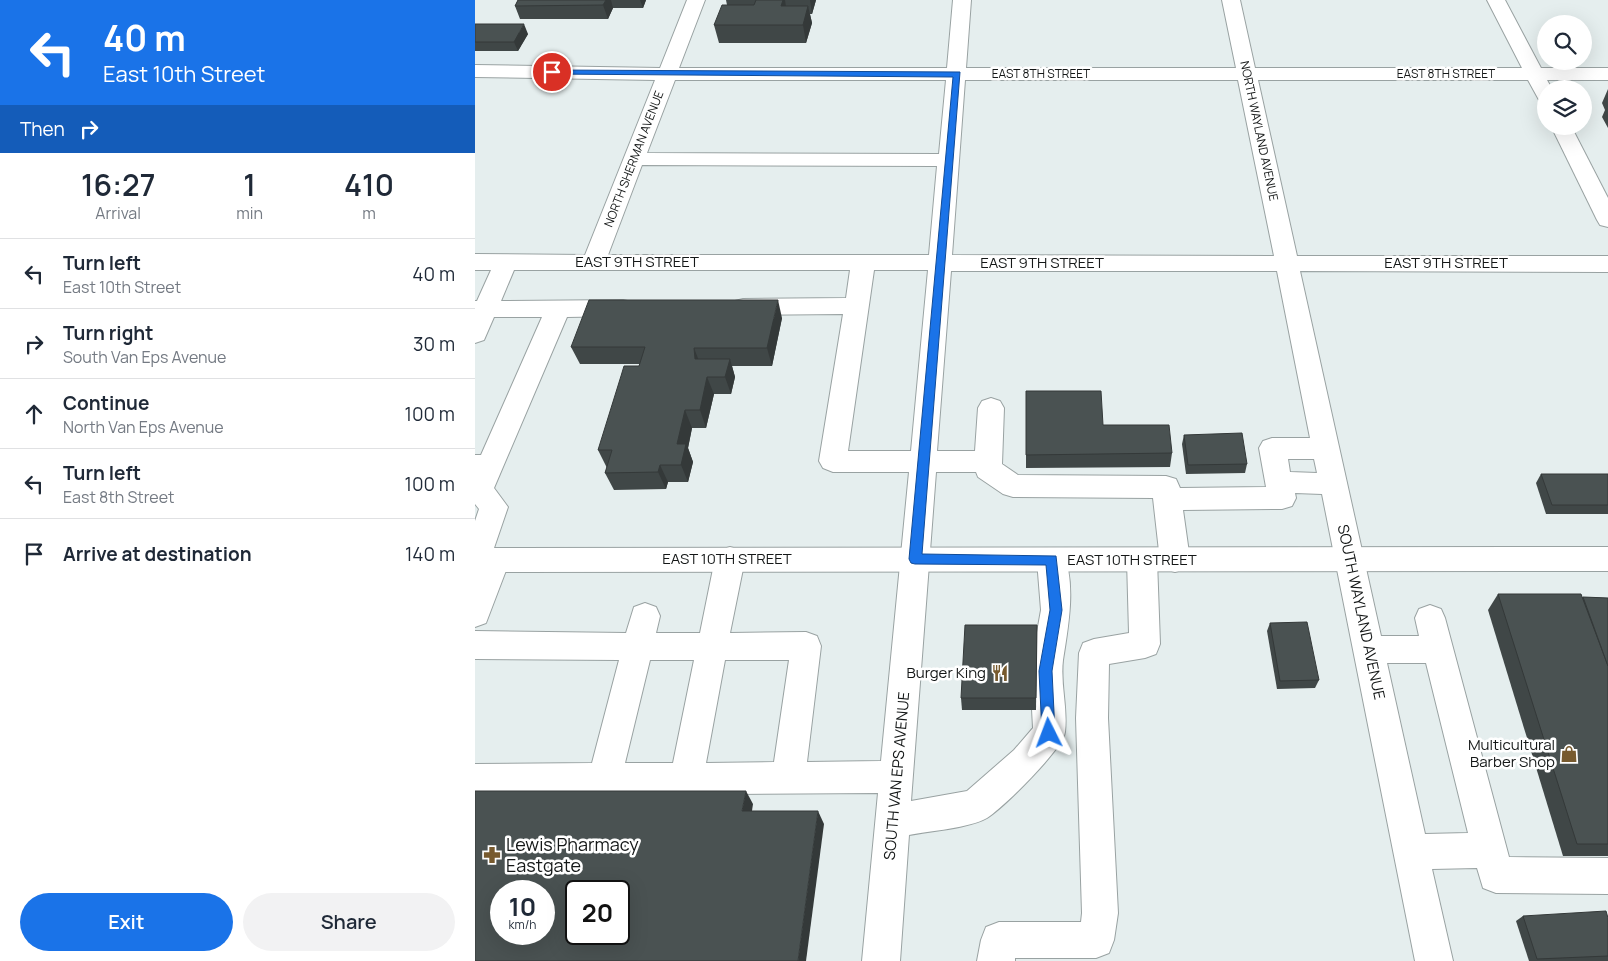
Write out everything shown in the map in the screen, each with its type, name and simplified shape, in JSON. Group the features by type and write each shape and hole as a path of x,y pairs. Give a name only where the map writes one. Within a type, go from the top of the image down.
{"street":[{"name":"NORTH SHERMAN AVENUE","path":"594,262 696,0"},
{"name":"SOUTH VAN EPS AVENUE","path":"881,961 963,0"},
{"name":"NORTH WAYLAND AVENUE","path":"1231,0 1286,263"},
{"path":"1496,0 1538,80"},
{"name":"EAST 8TH STREET","path":"475,71 668,74 1608,74"},
{"path":"1566,135 1608,220"},
{"path":"635,160 950,160"},
{"name":"EAST 9TH STREET","path":"475,262 1608,264"},
{"path":"475,334 481,309 506,262"},
{"path":"863,263 833,461 989,462"},
{"name":"SOUTH WAYLAND AVENUE","path":"1286,263 1433,961"},
{"path":"717,307 857,306"},
{"path":"481,309 647,308"},
{"path":"475,614 482,560 494,507 479,490 482,466 558,309"},
{"path":"991,408 988,469 1013,486 1166,488 1175,560"},
{"path":"1167,499 1282,498 1272,448 1324,439"},
{"path":"1279,482 1334,484"},
{"path":"686,779 730,559"},
{"name":"EAST 10TH STREET","path":"482,560 1608,559"},
{"path":"893,821 975,806 1026,761 1049,733 1046,671 1056,610 1052,560"},
{"path":"996,961 999,940 1096,940 1100,913 1092,718 1095,653 1145,644 1142,560"},
{"path":"605,779 645,616"},
{"path":"1430,618 1496,875 1608,876"},
{"path":"475,645 806,646 788,778"},
{"path":"1369,650 1438,649"},
{"path":"475,780 897,776"},
{"path":"1411,852 1490,850"}],"building":[{"path":"518,0 606,0 603,5 515,6"},
{"path":"756,0 783,0 781,6 808,6 803,25 714,25 722,5 754,5"},
{"path":"475,24 524,24 514,42 475,42"},
{"path":"589,300 778,300 767,348 694,348 695,359 730,359 725,377 707,377 700,410 685,410 677,444 686,444 681,465 660,465 658,472 605,473 612,450 598,450 624,366 639,366 645,347 571,347"},
{"path":"1026,391 1101,391 1103,425 1169,425 1172,453 1026,455"},
{"path":"1242,433 1247,464 1188,465 1184,435"},
{"path":"1541,474 1608,474 1608,505 1552,505"},
{"path":"1498,594 1581,594 1608,666 1608,844 1577,844"},
{"path":"1583,597 1608,598 1608,666"},
{"path":"1307,622 1319,680 1280,681 1270,623"},
{"name":"Burger King","path":"965,625 1037,625 1036,698 961,698"},
{"path":"475,791 746,791 742,811 818,811 798,961 475,961"},
{"path":"1606,911 1608,918 1608,956 1537,959 1523,916"}],"place":[{"name":"Burger King","path":"1000,673"},
{"name":"Multicultural Barber Shop","path":"1569,754"},
{"name":"Lewis Pharmacy Eastgate","path":"492,855"}],"route":[{"path":"552,72 957,74 915,559 1052,560 1056,610 1046,671 1049,733"}]}
